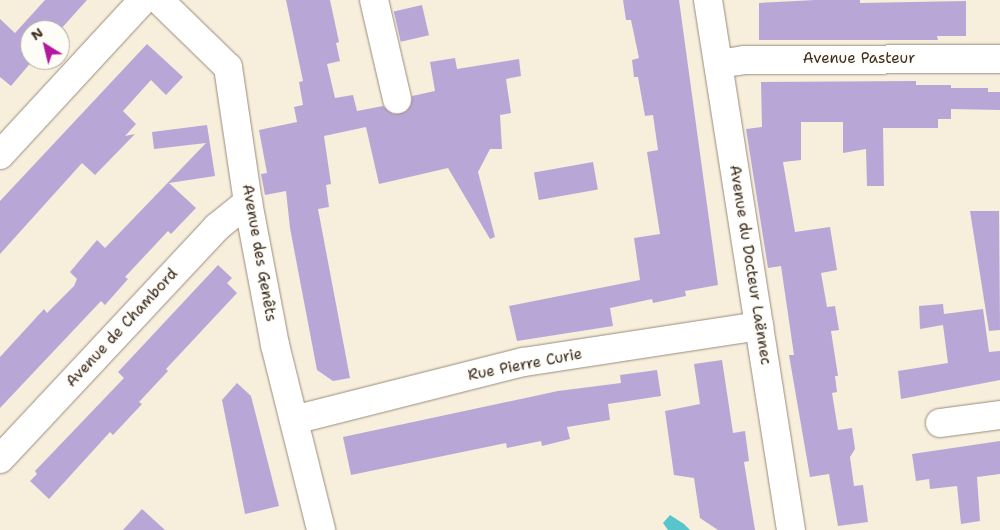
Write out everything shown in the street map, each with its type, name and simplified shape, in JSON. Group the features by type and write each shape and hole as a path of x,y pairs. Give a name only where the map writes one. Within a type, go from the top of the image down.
{"street":[{"path":"0,155 143,0"},
{"name":"Avenue des Genêts","path":"159,0 228,68 248,202 275,345 321,530"},
{"name":"Avenue du Docteur Laënnec","path":"708,0 791,530"},
{"path":"377,1 397,99"},
{"name":"Avenue Pasteur","path":"718,64 744,60 1000,59"},
{"name":"Avenue de Chambord","path":"0,459 217,227 248,202"},
{"name":"Rue Pierre Curie","path":"294,420 524,362 759,326"},
{"path":"940,423 1000,415"}],"water":[{"path":"670,515 690,530 668,530 663,523"}],"building":[{"path":"45,0 87,0 69,20 27,20"},
{"path":"286,0 330,0 339,42 336,43 340,61 327,64 335,98 353,95 357,111 383,106 393,114 407,111 412,96 435,91 430,62 455,58 457,69 519,59 521,76 506,79 511,113 500,115 502,149 490,149 478,172 495,237 490,239 448,168 379,184 366,127 324,136 331,184 326,185 329,207 318,209 350,378 333,381 317,370 290,228 286,191 265,195 261,174 267,173 259,130 297,122 294,107 303,105 299,82 303,81"},
{"path":"623,0 679,0 718,285 685,291 686,296 653,303 652,299 610,308 613,326 517,341 509,306 640,280 634,238 660,234 647,152 658,150 653,115 645,116 638,77 634,77 632,60 639,58 631,20 626,20"},
{"path":"860,0 860,3 966,1 966,36 937,36 938,40 759,40 759,3"},
{"path":"422,5 429,35 401,42 394,12"},
{"path":"0,19 15,33 20,28 20,70 25,70 11,86 0,77"},
{"path":"147,44 183,77 166,95 151,80 123,111 136,124 125,136 135,134 95,175 82,163 0,254 0,201"},
{"path":"916,81 916,85 951,85 951,88 988,88 988,92 1000,92 1000,110 951,109 951,119 938,119 938,128 883,128 884,186 867,186 866,149 843,153 843,122 801,122 801,160 783,162 795,232 830,227 837,270 821,273 827,307 835,306 839,330 831,331 838,376 835,376 837,392 832,393 838,430 852,428 855,449 850,457 854,486 863,485 868,522 838,526 829,474 810,477 789,355 794,355 781,266 768,268 746,129 762,127 761,82"},
{"path":"207,125 215,176 169,183 196,208 171,234 168,231 125,277 128,279 105,305 101,301 0,408 0,357 44,309 47,313 74,286 77,279 70,272 97,240 105,248 206,143 154,149 152,132"},
{"path":"593,162 598,190 539,200 534,172"},
{"path":"970,211 999,211 1000,330 989,331"},
{"path":"218,265 232,278 227,283 237,293 166,369 168,371 139,402 142,404 113,435 110,432 49,499 30,481 37,474 35,471 124,378 118,372"},
{"path":"943,304 944,314 983,309 989,352 1000,351 1000,380 901,399 898,371 948,363 943,325 920,329 919,306"},
{"path":"722,360 733,433 745,431 749,461 744,462 755,530 718,530 700,518 694,478 674,475 665,411 700,404 694,364"},
{"path":"657,370 661,396 608,404 610,420 567,427 570,439 542,446 541,441 507,448 506,443 351,475 343,437 558,391 621,383 620,375"},
{"path":"237,383 251,396 279,506 245,514 222,400"},
{"path":"1000,441 1000,474 977,477 980,521 961,524 957,486 930,489 929,479 916,481 912,454"},
{"path":"142,509 165,530 123,530"}]}
